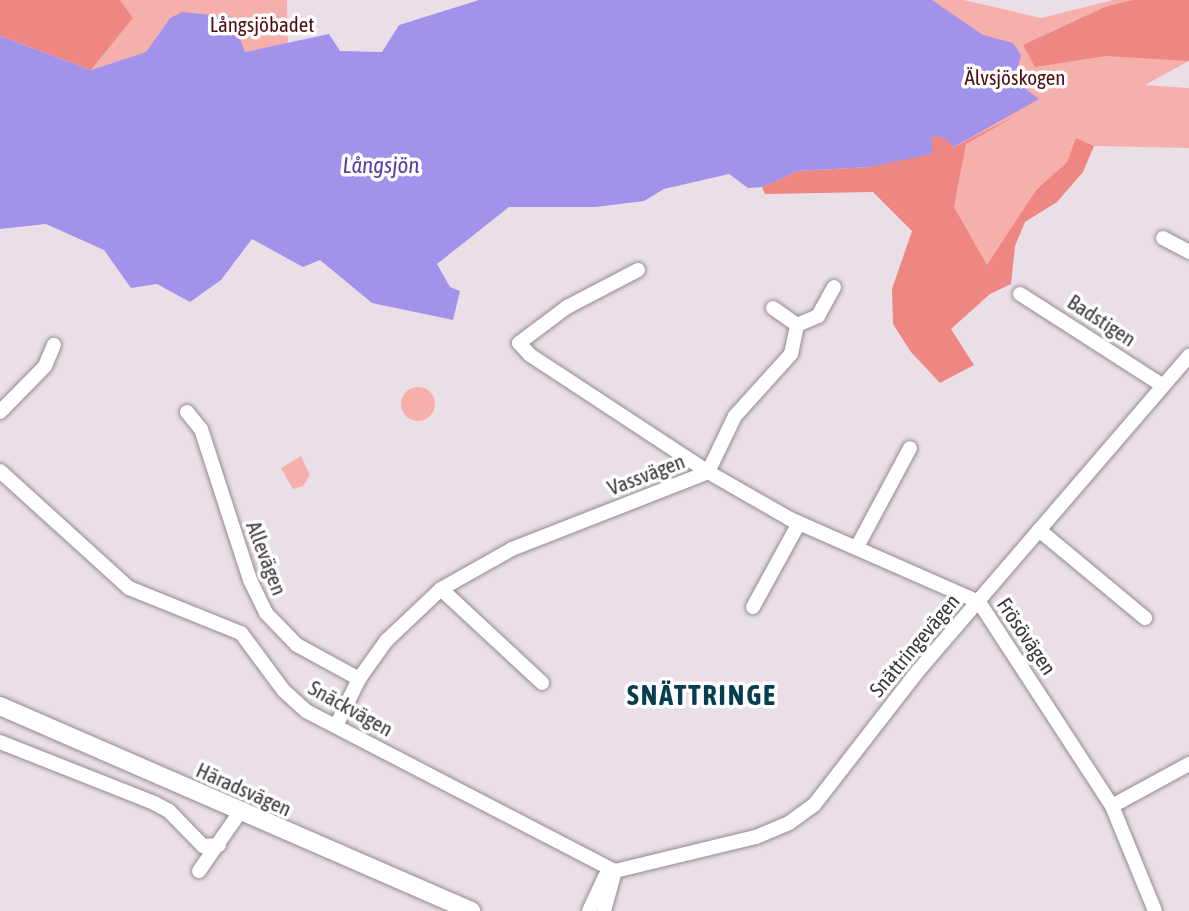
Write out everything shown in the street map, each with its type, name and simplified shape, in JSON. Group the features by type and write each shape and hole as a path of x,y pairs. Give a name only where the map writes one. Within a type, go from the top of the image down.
{"street":[{"path":"1163,238 1189,252"},
{"name":"Frösövägen","path":"638,270 566,307 519,343 530,355 708,472 799,523 979,602 1112,806 1155,911"},
{"path":"773,308 797,325 818,316 834,287"},
{"name":"Badstigen","path":"1020,294 1160,384"},
{"name":"Vassvägen","path":"335,726 359,679 386,641 441,589 512,549 708,472 735,416 791,354 797,325"},
{"path":"0,412 45,366 54,345"},
{"name":"Snättringevägen","path":"615,871 756,837 804,813 837,779 918,671 979,602 1160,384 1189,356"},
{"name":"Allevägen","path":"187,412 201,429 250,580 266,613 297,645 359,679"},
{"path":"857,547 910,448"},
{"name":"Snäckvägen","path":"0,471 129,588 241,633 296,704 615,871"},
{"path":"753,607 799,523"},
{"path":"1039,530 1144,618"},
{"path":"441,589 542,683"},
{"name":"Häradsvägen","path":"0,706 471,911"},
{"path":"0,742 154,803 169,811 203,846 219,845"},
{"path":"1112,806 1189,764"},
{"path":"199,871 240,812"},
{"path":"589,911 605,877 615,871"},
{"path":"604,911 615,871"}],"green space":[{"name":"Långsjöbadet","path":"120,0 287,0 288,43 245,52 170,18 146,52 91,70 133,18"},
{"name":"Älvsjöskogen","path":"919,0 964,0 1041,18 1113,0 1189,0 1189,61 1145,85 1189,88 1189,148 1094,146 1076,139 1067,162 1036,190 987,266 954,207 966,143"},
{"path":"418,387 430,392 435,404 430,416 418,421 406,416 401,404 406,392"},
{"path":"301,456 310,475 303,486 293,489 281,468"}],"shaded area":[{"path":"0,0 120,0 133,18 91,70 0,36"},
{"path":"1133,0 1189,0 1189,61 1106,56 1035,67 1023,45 1105,7"},
{"path":"1017,115 966,144 954,207 987,265 1036,190 1067,162 1076,138 1094,146 1083,172 1057,202 1025,222 1015,246 1011,284 990,294 951,329 974,365 940,383 911,352 893,324 892,289 912,231 873,192 765,194 762,187 798,171 869,167 932,153 931,136 944,137 954,147"}],"water":[{"name":"Långsjön","path":"479,0 932,0 983,35 1013,43 1021,55 1018,66 1027,90 1039,99 954,147 944,138 932,136 932,154 869,167 798,171 762,187 748,188 729,174 664,189 644,201 595,207 509,207 437,264 450,287 460,291 453,320 372,303 320,260 303,267 252,239 221,280 190,302 157,284 131,288 104,250 46,224 0,229 0,36 91,70 146,52 170,18 182,12 232,17 245,52 329,34 340,51 382,52 399,25"}],"district":[{"name":"SNÄTTRINGE","path":"702,695"}]}
